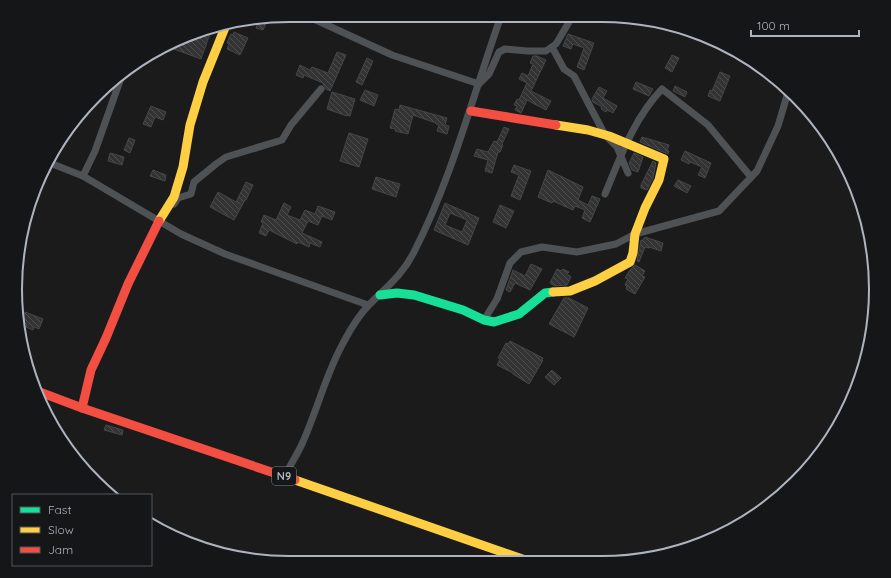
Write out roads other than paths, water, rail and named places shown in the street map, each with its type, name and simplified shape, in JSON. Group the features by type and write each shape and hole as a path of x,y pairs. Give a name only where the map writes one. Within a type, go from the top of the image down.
{"main road":[{"path":"82,408 91,370 128,284 159,221 174,198 183,167 190,125 203,82 224,30"},
{"path":"380,295 397,293 414,295 463,310 484,320 494,322 519,314 545,293 570,291 630,262 633,253 635,234 645,208 659,180 664,159 605,135 588,130 471,111"},
{"name":"N9","path":"43,393 514,556"}],"street":[{"path":"320,22 392,55 479,84"},
{"path":"285,476 302,444 339,352 351,328 368,305 380,295 405,268 414,253 444,182 471,111 499,22"},
{"path":"479,84 489,74 499,52 505,49 546,51 556,44 569,22"},
{"path":"552,47 564,70 574,76 605,135 617,147 628,173"},
{"path":"83,176 95,151 119,83"},
{"path":"159,221 178,198 191,194 194,182 226,157 282,140 291,124 321,89"},
{"path":"605,194 627,144 651,100 662,89 708,125 751,177"},
{"path":"484,320 497,299 510,263 522,252 542,247 577,252 616,244 635,234 719,211 757,171 778,126 787,96"},
{"path":"53,164 83,176 181,234 225,254 368,305"}]}
